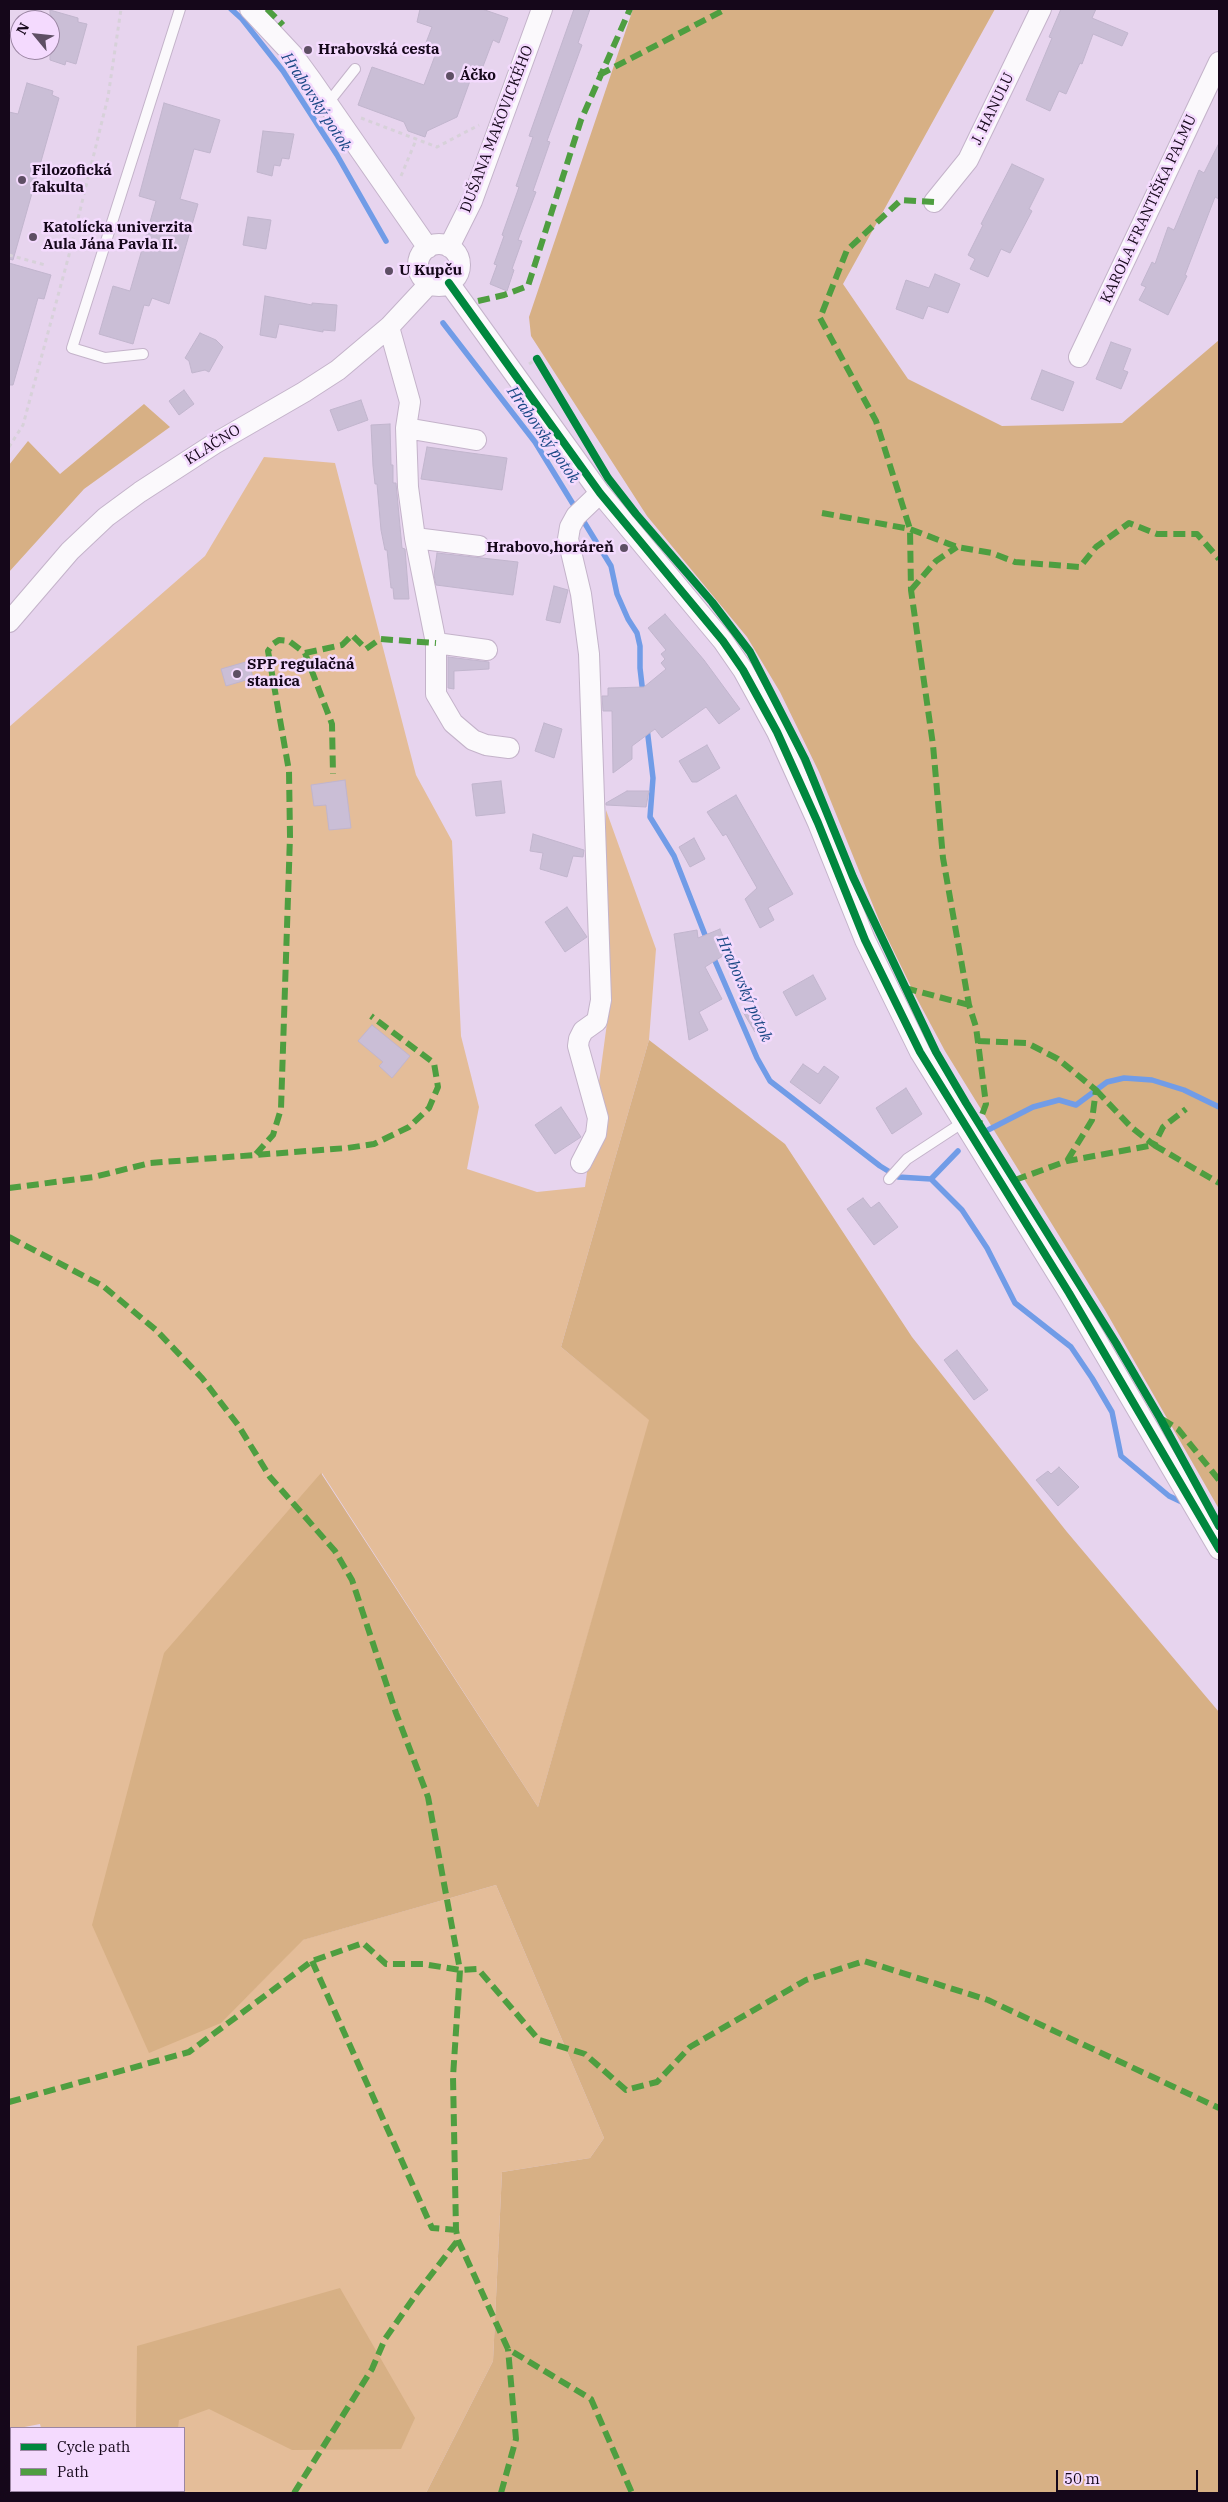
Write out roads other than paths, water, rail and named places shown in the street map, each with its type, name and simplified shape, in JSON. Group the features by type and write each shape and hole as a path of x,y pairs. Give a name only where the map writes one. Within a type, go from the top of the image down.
{"street":[{"path":"250,9 292,56 328,103 428,248"},
{"name":"DUŠANA MAKOVICKÉHO","path":"449,247 472,201 542,9"},
{"name":"J. HANULU","path":"934,202 968,160 1041,9"},
{"name":"KAROLA FRANTIŠKA PALMU","path":"1079,357 1219,62"},
{"path":"435,245 449,247 458,258 460,265 458,272 450,283 443,286 429,284 423,279 418,266 423,252 435,245"},
{"path":"450,283 587,505 723,642 743,670 777,732 886,986 920,1052 962,1123 1069,1293 1124,1389 1154,1435 1183,1491 1219,1549"},
{"name":"KLAČNO","path":"9,622 70,551 113,512 214,444 338,370 390,327 429,284"},
{"path":"390,327 410,402 406,428 408,487 415,538 436,643 436,694 453,723 473,740 486,745 509,748"},
{"path":"406,428 476,440"},
{"path":"581,1163 596,1134 598,1118 578,1046 579,1038 583,1032 597,1021 601,1000 589,654 581,594 568,539 570,527 587,505"},
{"path":"415,538 479,546"},
{"path":"436,643 487,650"}],"lane":[{"path":"143,354 106,358 72,348 180,9"},
{"path":"328,103 355,68"},
{"path":"889,1179 907,1159 962,1123"}],"waterway":[{"name":"Hrabovský potok","path":"231,9 242,19 283,71 337,155 386,241"},
{"name":"Hrabovský potok","path":"443,323 535,442 611,566 617,594 628,619 637,633 640,646 643,694"},
{"name":"Hrabovský potok","path":"647,728 653,778 650,817 674,856 707,940"},
{"name":"Hrabovský potok","path":"712,954 757,1058 770,1081 880,1166 898,1177 931,1179 962,1210 987,1248 1015,1303 1071,1347 1092,1378 1112,1412 1121,1456 1169,1496 1186,1504"},
{"path":"988,1130 1033,1107 1059,1100 1076,1105 1107,1082 1124,1078 1152,1080 1184,1090 1219,1107"},
{"path":"931,1179 958,1151"},
{"name":"Hrabovský potok","path":"1205,1513 1219,1520"}],"place":[{"name":"Hrabovská cesta","path":"308,50"},
{"name":"Áčko","path":"450,76"},
{"name":"Filozofická fakulta","path":"22,180"},
{"name":"Katolícka univerzita Aula Jána Pavla II.","path":"33,237"},
{"name":"U Kupču","path":"389,271"},
{"name":"Hrabovo,horáreň","path":"624,548"},
{"name":"SPP regulačná stanica","path":"237,674"}]}
